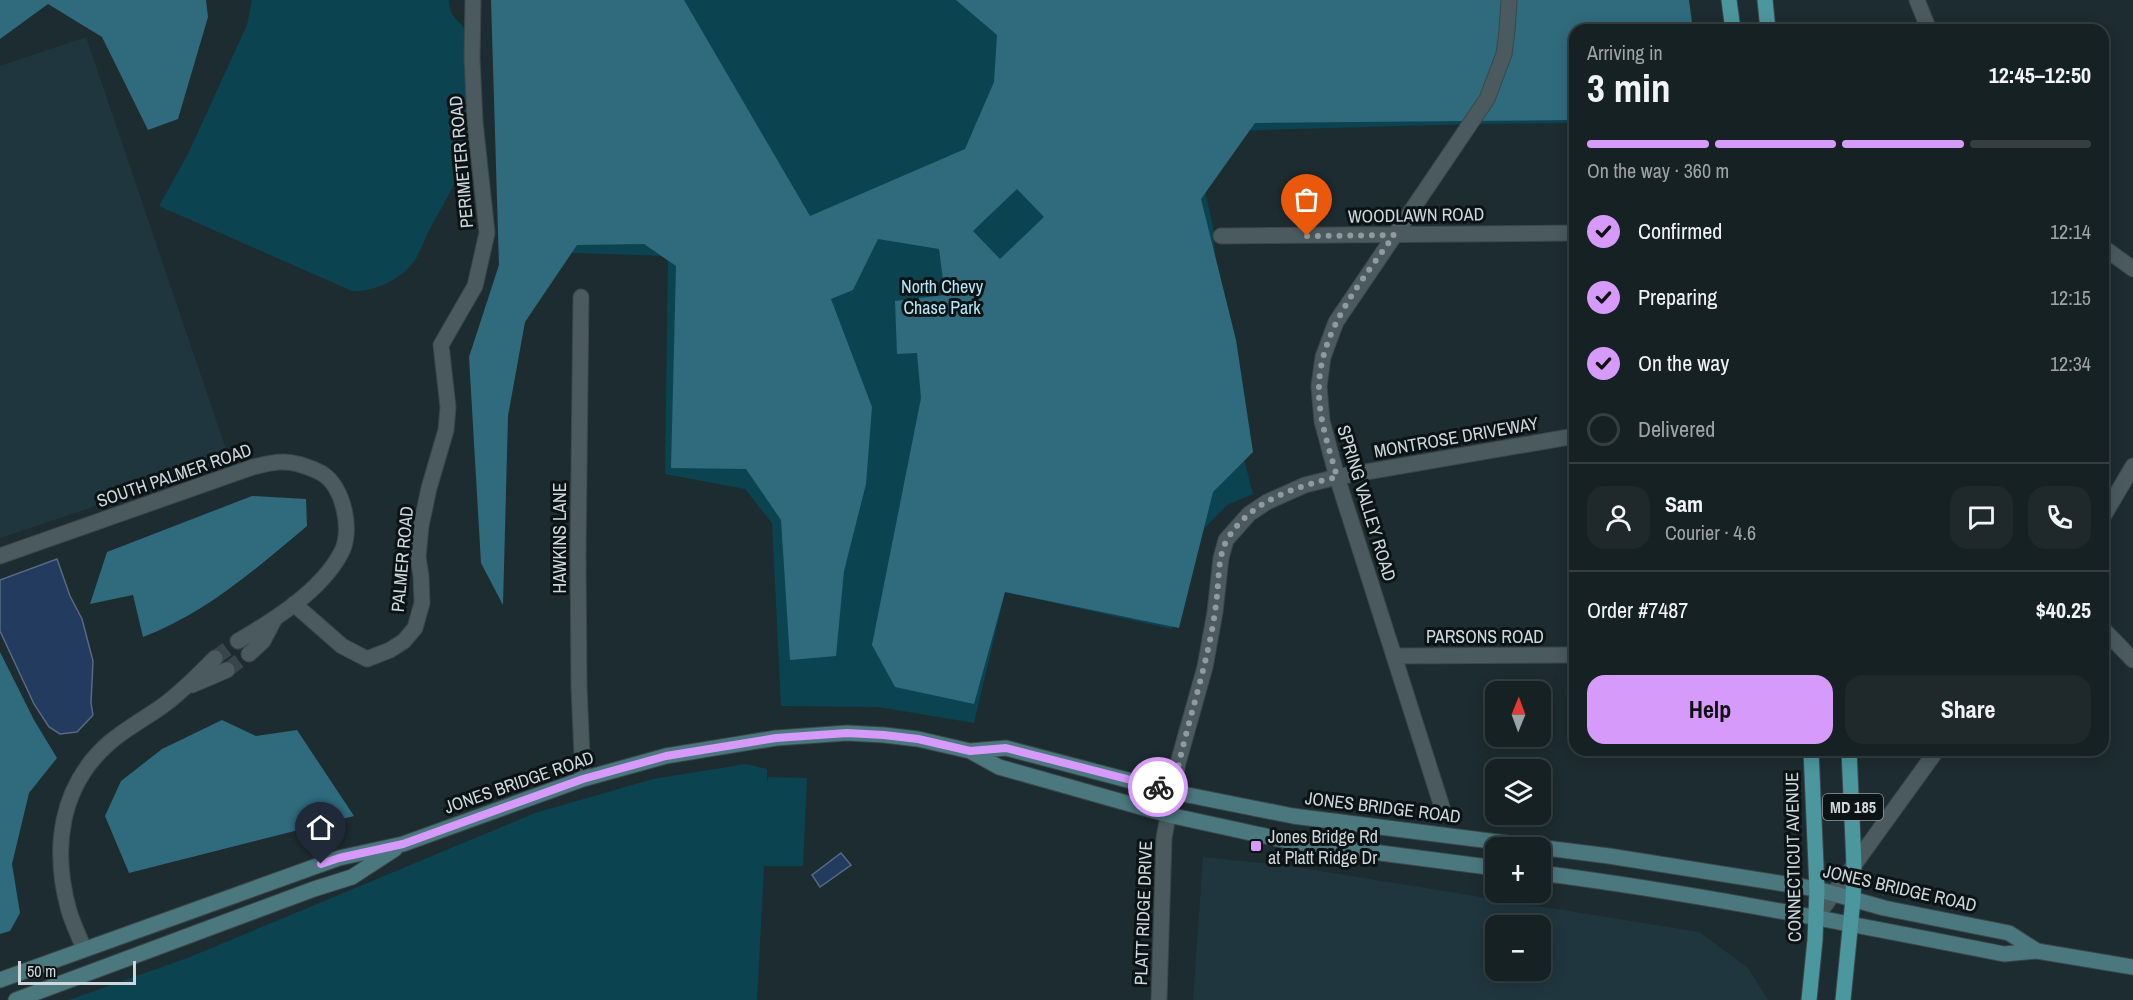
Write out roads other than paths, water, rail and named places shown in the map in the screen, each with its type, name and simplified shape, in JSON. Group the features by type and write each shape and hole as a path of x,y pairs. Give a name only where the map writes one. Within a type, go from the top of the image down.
{"main road":[{"path":"1729,0 1732,24"},
{"path":"1765,0 1767,24"},
{"name":"JONES BRIDGE ROAD","path":"0,980 339,858 403,844 583,779 666,756 776,738 847,733 918,739 970,751 999,767 1169,815 1288,841 1485,867"},
{"name":"JONES BRIDGE ROAD","path":"970,751 1006,748 1173,792 1293,816 1609,856 1817,888 1884,908 2009,933 2037,951"},
{"name":"CONNECTICUT AVENUE","path":"1809,1000 1817,888 1811,756"},
{"name":"MD 185","path":"1843,1000 1851,925 1854,865 1849,756"},
{"name":"JONES BRIDGE ROAD","path":"16,1000 352,878 403,844"},
{"name":"JONES BRIDGE ROAD","path":"1551,875 1693,896 2004,954 2037,951 2133,967"},
{"path":"84,949 92,971"}],"street":[{"name":"PERIMETER ROAD","path":"441,345 475,286 487,233 472,58 473,0"},
{"name":"SPRING VALLEY ROAD","path":"1442,807 1337,477 1322,421 1319,386 1323,357 1336,322 1487,99 1504,54 1508,31 1509,0"},
{"path":"1917,0 1927,24"},
{"name":"WOODLAWN ROAD","path":"1221,236 1569,233"},
{"path":"2109,251 2133,269"},
{"name":"HAWKINS LANE","path":"581,297 578,554 579,687 583,779"},
{"name":"PALMER ROAD","path":"294,604 342,646 367,659 390,650 404,641 415,628 422,603 418,557 421,526 429,488 446,430 448,407 441,345"},
{"name":"MONTROSE DRIVEWAY","path":"1173,792 1178,763 1205,667 1215,612 1221,558 1226,540 1249,514 1267,501 1305,485 1337,477 1569,437"},
{"name":"SOUTH PALMER ROAD","path":"0,556 252,467 273,462 296,463 324,475 334,487 347,516 345,543 333,565 294,604"},
{"path":"2109,504 2133,466"},
{"path":"238,641 274,620 294,604"},
{"path":"249,654 263,641 274,620"},
{"path":"2109,635 2133,660"},
{"name":"PARSONS ROAD","path":"1394,656 1569,655"},
{"path":"84,949 70,913 62,878 61,829 65,813 82,775 102,750 186,687 215,658"},
{"path":"186,687 226,670"},
{"path":"1815,919 1933,756"},
{"name":"PLATT RIDGE DRIVE","path":"1159,1000 1164,838 1173,792"}],"tunnel":[{"path":"215,658 238,641"},
{"path":"227,670 249,654"}],"place":[{"name":"Jones Bridge Rd at Platt Ridge Dr","path":"1256,846"}],"park label":[{"name":"North Chevy Chase Park","path":"942,296"}]}
